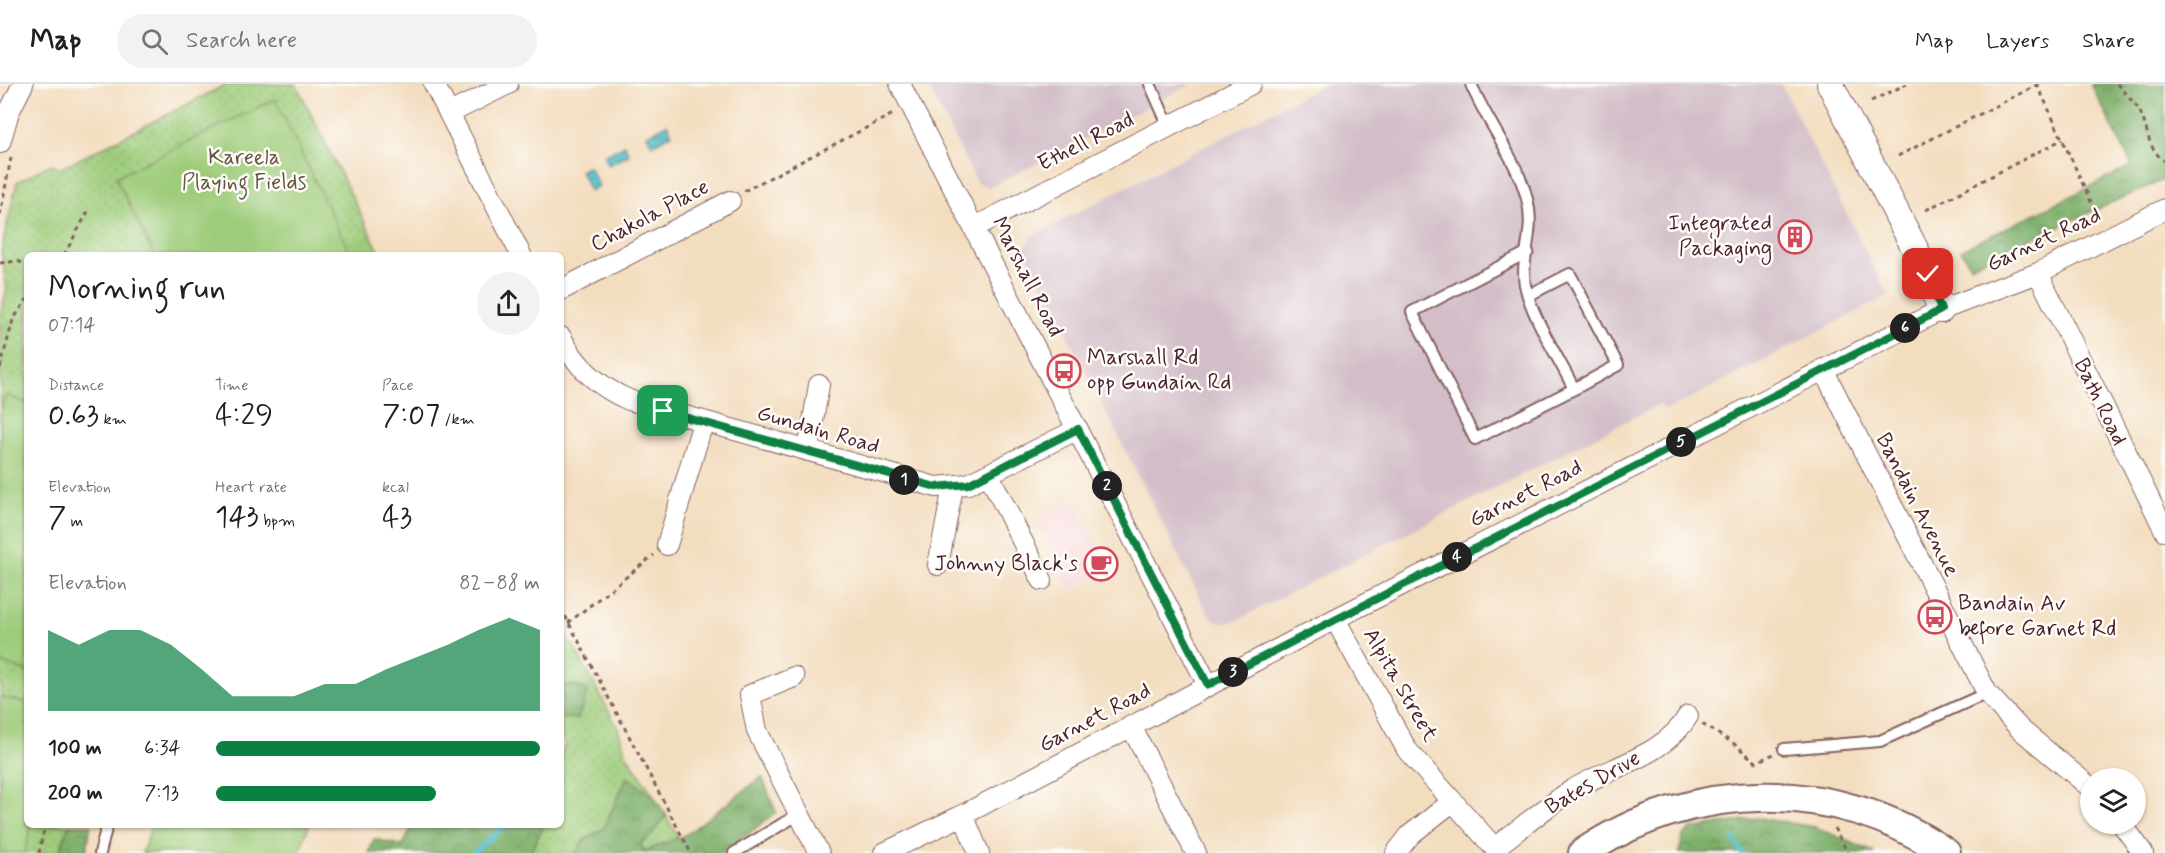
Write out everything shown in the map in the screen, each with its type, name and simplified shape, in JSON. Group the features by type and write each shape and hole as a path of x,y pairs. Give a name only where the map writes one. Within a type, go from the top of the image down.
{"main road":[{"path":"1584,853 1631,827 1677,810 1702,803 1750,796 1786,796 1843,806 1902,826 1946,853"}],"street":[{"path":"0,143 9,112 23,84"},
{"path":"434,84 520,252"},
{"path":"450,113 508,84"},
{"name":"Marshall Road","path":"900,84 975,226 1208,685"},
{"name":"Ethell Road","path":"975,226 1251,84"},
{"path":"1830,84 1928,274 1941,310"},
{"name":"Chakola Place","path":"564,288 730,201"},
{"name":"Garnet Road","path":"884,853 963,815 1335,619 1823,369 1941,310 2038,273 2165,209"},
{"name":"Bath Road","path":"2038,273 2165,531"},
{"name":"Gundain Road","path":"564,342 577,363 605,390 629,400 917,484 953,487 988,475 1078,429"},
{"name":"Bandain Avenue","path":"1823,369 1987,693 2020,729 2080,779"},
{"path":"808,451 819,385"},
{"path":"668,545 703,422"},
{"path":"988,475 1042,580"},
{"path":"938,565 953,487"},
{"name":"Alpita Street","path":"1335,619 1407,750 1496,851"},
{"path":"794,677 750,694 757,731 819,853"},
{"name":"Bates Drive","path":"1496,851 1568,793 1664,743 1680,729 1688,716"},
{"path":"1131,726 1196,853"},
{"path":"1396,853 1410,835 1452,802"},
{"path":"963,815 979,853"},
{"path":"2129,834 2143,853"}],"lane":[{"path":"1150,84 1169,127"},
{"path":"1471,84 1525,192 1530,218 1525,273 1529,296 1574,389"},
{"path":"1528,252 1412,312 1475,439 1618,365 1570,274 1529,296"},
{"path":"1784,749 1880,741 1987,693"},
{"path":"734,853 799,814"},
{"path":"100,853 106,828"}],"path":[{"path":"1871,101 1907,84"},
{"path":"1898,156 2037,84 2097,215"},
{"path":"2117,84 2141,113 2148,141 2157,155 2165,161"},
{"path":"730,201 755,184 911,105"},
{"path":"1926,210 2063,139"},
{"path":"66,252 90,208"},
{"path":"0,263 18,261 24,264"},
{"path":"0,368 13,320 24,304"},
{"path":"568,622 668,545"},
{"path":"564,614 691,853"},
{"path":"1688,716 1733,743 1756,762 1784,749"},
{"path":"39,853 44,828"}],"shaded area":[{"path":"927,84 1192,84 990,187 977,183"},
{"path":"1325,84 1781,84 1888,296 1665,411 1660,404 1233,622 1218,622 1208,614 1024,249 1032,236"},
{"path":"1074,499 1109,569 1069,589 1038,517"}],"green space":[{"name":"Kareela Playing Fields","path":"227,84 296,84 380,252 24,252 24,828 68,828 59,853 0,853 0,314 7,289 1,251 17,182 51,164 60,169"},
{"path":"2091,84 2165,84 2165,179 1970,266 1961,250 2132,166"},
{"path":"275,99 350,252 153,252 116,177"},
{"path":"6,395 24,402 24,671 0,662 0,412"},
{"path":"564,634 573,645 618,728 626,754 655,798 627,777 604,828 582,842 576,853 530,853 542,828 564,828 564,747 566,745 564,718 578,718 573,685 564,686"},
{"path":"573,685 588,690 578,719 564,718 564,686"},
{"path":"0,697 24,702 24,828 30,828 25,853 0,853"},
{"path":"627,777 655,798 666,815 651,836 641,843 643,852 687,834 762,777 776,812 724,853 576,853 582,842 604,828"},
{"path":"666,815 678,838 642,852 641,843 651,836"},
{"path":"1757,818 1815,827 1875,853 1679,853 1683,836 1691,829"},
{"path":"68,828 90,828 86,853 59,853"},
{"path":"151,828 308,828 299,853 142,853"},
{"path":"411,828 542,828 530,853 369,853 374,839 403,846"}],"water":[{"path":"667,124 672,134 652,145 647,135"},
{"path":"625,145 629,155 608,165 604,155"},
{"path":"589,166 599,186 590,191 580,171"}],"waterway":[{"path":"473,853 502,828"},
{"path":"1734,839 1742,853"}],"place":[{"name":"Integrated Packaging","path":"1795,237"},
{"name":"Marshall Rd opp Gundain Rd","path":"1064,371"},
{"name":"Johnny Black's","path":"1101,564"},
{"name":"Bandain Av before Garnet Rd","path":"1935,617"}],"route":[{"path":"663,411 917,484 936,487 968,484 1078,429 1208,685 1941,310 1928,274"}]}
